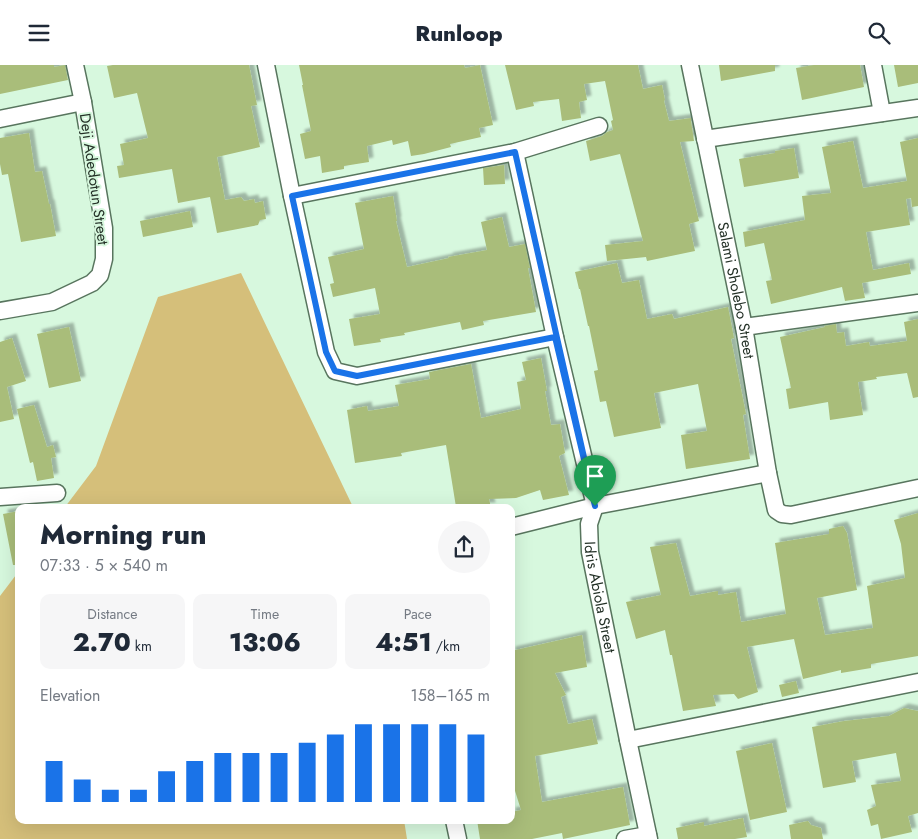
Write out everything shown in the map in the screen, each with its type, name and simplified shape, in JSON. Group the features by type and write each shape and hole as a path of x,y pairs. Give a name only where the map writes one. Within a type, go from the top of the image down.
{"street":[{"name":"Deji Adedotun Street","path":"0,311 52,302 92,283 100,275 104,259 104,228 75,65"},
{"path":"266,65 326,352 335,371 357,376 555,337"},
{"name":"Salami Sholebo Street","path":"690,65 744,327 768,473 776,510 782,514 791,515 918,487"},
{"path":"873,65 882,113"},
{"path":"0,119 82,103"},
{"path":"705,139 918,108"},
{"path":"292,196 515,152 599,126"},
{"path":"515,152 595,506"},
{"name":"Idris Abiola Street","path":"515,152 555,337 595,506 589,524 590,552 649,837"},
{"path":"744,327 918,303"},
{"path":"515,526 595,506 768,473"},
{"path":"0,497 57,493"},
{"path":"628,740 918,682"},
{"path":"455,824 458,839"},
{"path":"625,839 649,837"}],"shaded area":[{"path":"241,273 352,504 67,504 96,466 158,297"},
{"path":"15,576 15,824 405,824 407,839 0,839 0,596"}],"building":[{"path":"0,65 54,65 54,67 65,65 68,80 0,94"},
{"path":"249,65 257,105 251,106 260,147 217,157 225,200 241,197 244,201 254,199 255,203 263,201 266,219 260,220 258,225 217,233 210,197 178,203 172,169 119,178 117,166 124,165 120,144 148,138 137,93 114,98 107,66"},
{"path":"299,65 464,65 465,68 480,65 493,125 479,128 481,137 450,144 451,147 424,154 411,156 408,141 393,145 392,140 367,146 369,162 344,166 344,169 322,173 320,156 305,159 300,134 311,131"},
{"path":"505,65 638,65 643,89 662,85 669,121 691,118 694,141 680,142 699,221 689,224 695,251 647,261 646,257 607,261 605,245 643,241 620,154 590,161 586,141 613,130 611,121 613,120 605,81 584,84 587,100 579,102 581,118 562,121 559,99 533,102 534,106 516,110"},
{"path":"719,65 775,65 775,71 721,81"},
{"path":"814,65 860,65 864,87 802,100 796,68"},
{"path":"894,65 918,65 918,83 898,87"},
{"path":"29,133 35,172 42,171 56,236 21,242 8,174 2,175 0,138"},
{"path":"918,138 918,206 912,207 911,198 906,199 910,225 866,232 873,270 909,263 911,274 862,283 865,298 845,301 842,287 771,304 766,281 772,280 764,243 745,247 743,232 805,220 802,196 831,193 822,147 853,141 863,188 907,181 900,142"},
{"path":"794,148 799,178 744,187 739,159"},
{"path":"504,165 505,184 484,185 483,168"},
{"path":"393,196 396,221 407,267 487,250 481,222 502,217 509,247 525,244 536,312 483,321 484,325 462,330 460,322 380,339 381,342 354,346 349,319 380,314 375,288 333,297 330,284 334,283 328,257 364,249 355,203"},
{"path":"190,211 193,227 143,237 140,221"},
{"path":"617,263 622,283 639,280 647,319 672,314 674,319 728,307 734,338 731,339 746,414 743,415 750,459 686,469 681,435 707,431 698,384 654,393 661,428 614,437 606,401 600,402 594,371 598,370 575,272"},
{"path":"918,319 918,397 913,398 907,373 876,377 877,379 858,382 863,415 830,420 828,402 789,409 786,389 791,388 780,337 836,324 837,333 844,332 846,346 869,342 870,346 907,341 904,322"},
{"path":"69,327 81,381 49,388 37,334"},
{"path":"12,338 26,381 7,387 14,419 0,422 0,342"},
{"path":"541,358 551,425 560,424 565,453 559,456 569,495 543,500 540,490 516,498 489,499 490,504 456,504 446,445 401,453 402,456 355,463 347,410 367,406 368,411 399,406 395,385 430,379 429,372 471,364 481,418 521,409 517,382 526,380 522,362"},
{"path":"34,405 47,447 53,445 56,457 51,458 54,478 37,481 33,462 30,463 17,409"},
{"path":"15,512 15,565 13,565 3,514"},
{"path":"918,513 918,656 871,664 871,668 841,673 841,670 803,679 794,639 747,647 758,692 738,699 734,694 713,695 716,706 683,711 665,630 636,639 626,602 661,595 650,547 676,543 690,596 718,591 718,595 736,592 741,622 786,614 775,543 829,534 829,529 843,526 847,533 857,590 817,598 825,635 873,628 867,586 905,578 901,544 894,520"},
{"path":"582,635 587,667 555,673 566,695 561,697 568,724 592,719 598,744 535,756 542,802 623,787 630,825 563,839 562,833 532,839 480,839 478,824 515,824 515,811 521,810 515,791 515,650"},
{"path":"796,681 799,693 782,697 779,685"},
{"path":"904,708 918,711 918,813 908,816 912,832 881,839 878,824 871,826 867,810 876,806 871,785 901,781 896,753 852,761 856,782 823,788 812,727 889,716"},
{"path":"772,743 787,812 750,820 736,751"},
{"path":"743,818 747,837 735,839 678,839 676,828 704,822 704,826"},
{"path":"808,821 811,825 821,828 823,839 791,839 789,825"}],"route":[{"path":"515,152 595,506 555,337 357,376 335,371 326,352 292,196 515,152"}]}
